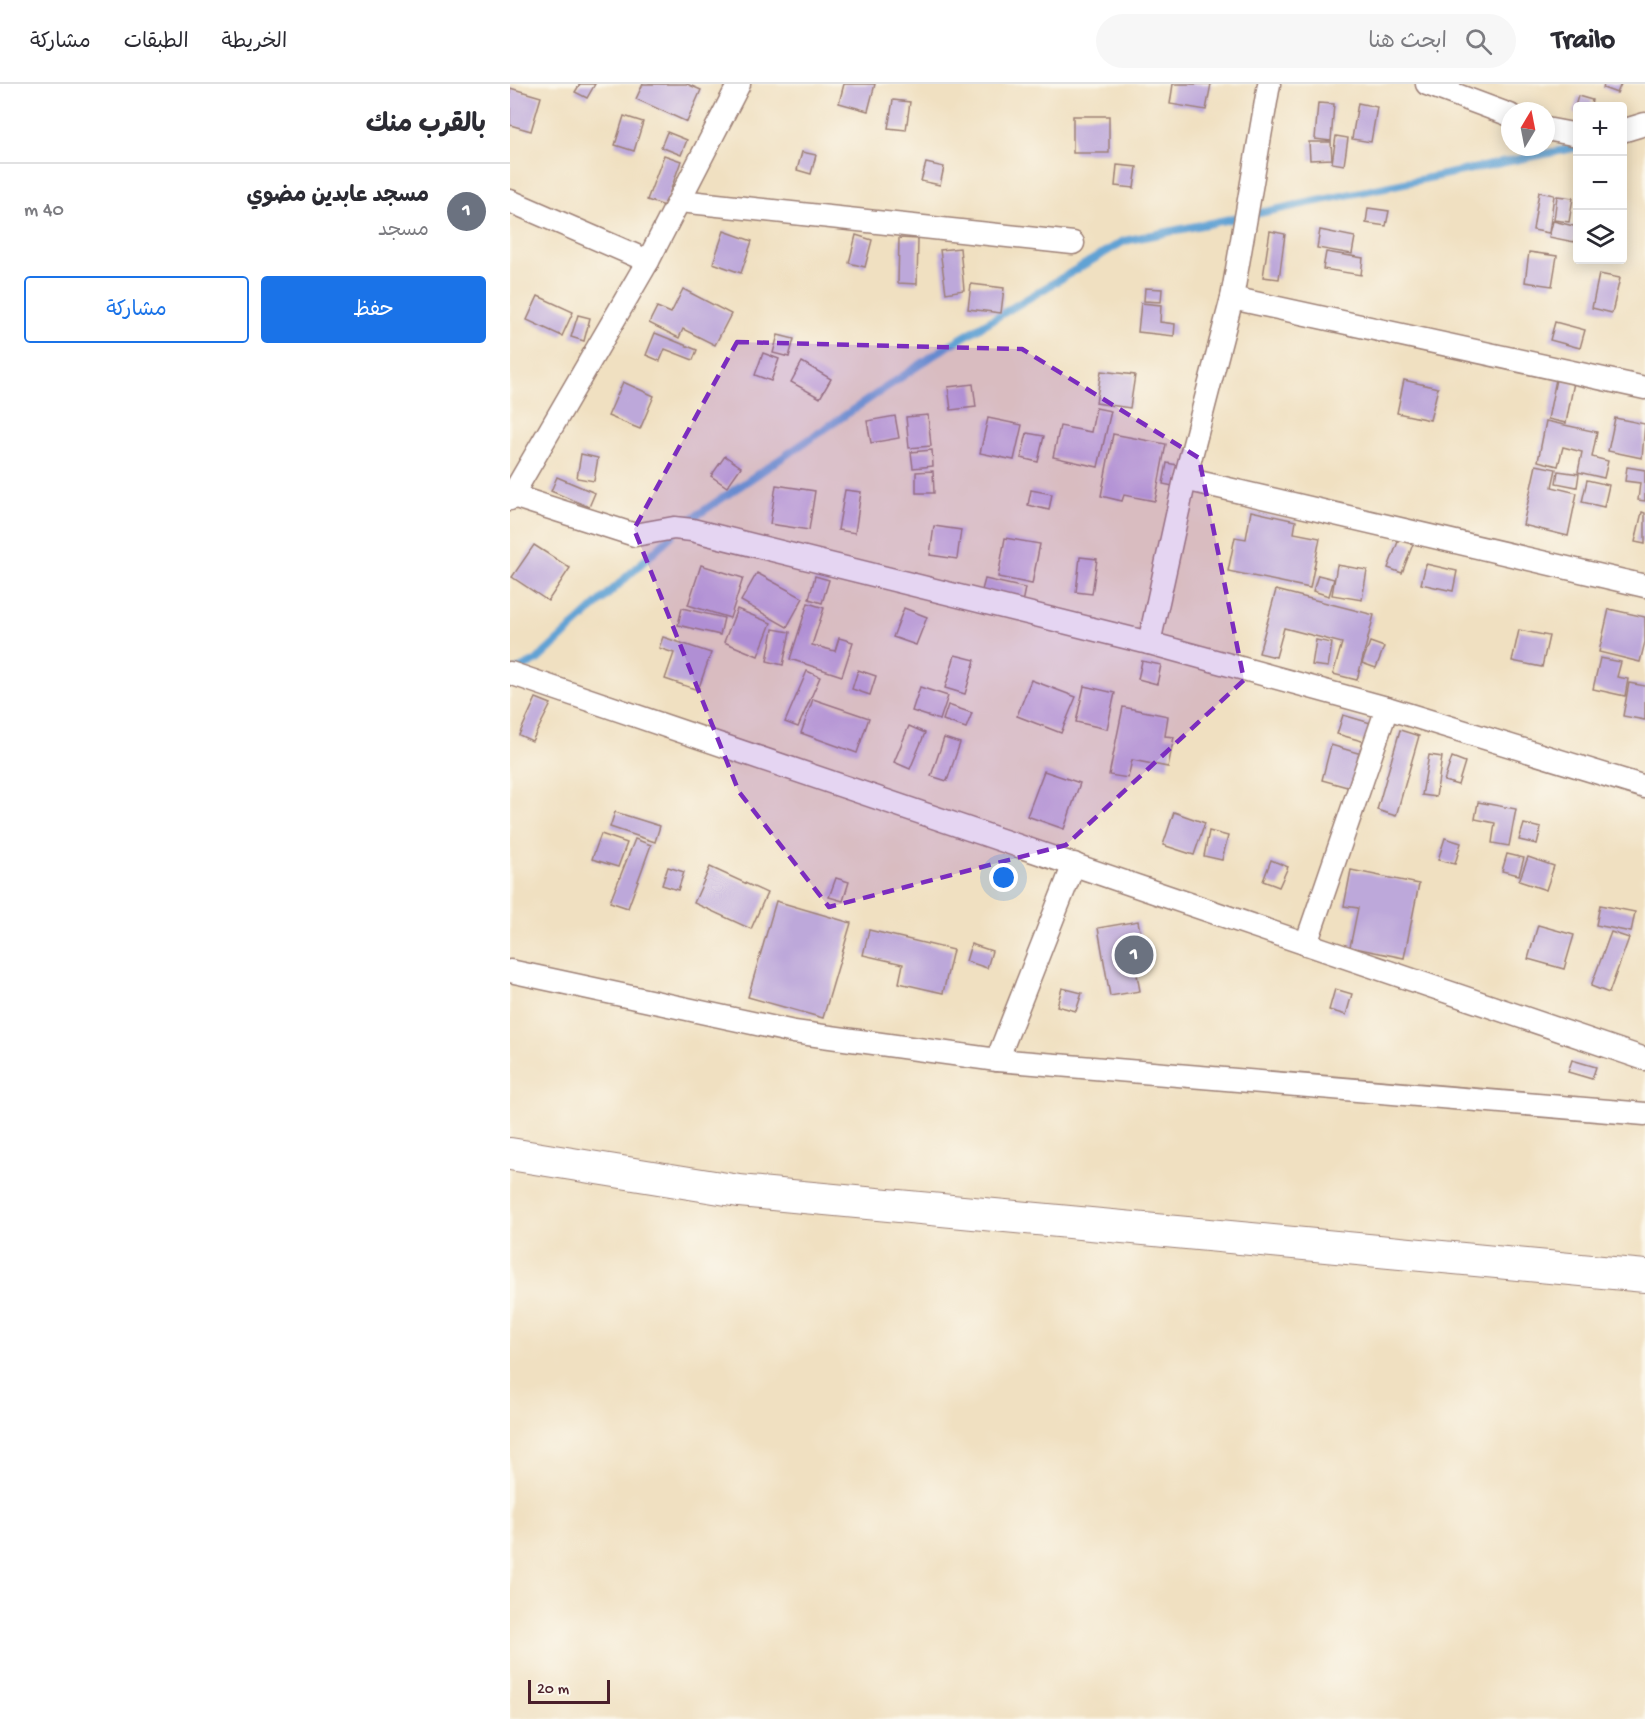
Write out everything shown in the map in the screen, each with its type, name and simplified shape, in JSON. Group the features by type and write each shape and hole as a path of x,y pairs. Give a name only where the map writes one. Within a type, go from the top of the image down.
{"street":[{"path":"739,84 648,261 511,496 635,535 674,528 692,530 1149,643 1387,708 1645,787"},
{"path":"1149,643 1185,479 1232,298 1269,84"},
{"path":"1427,84 1501,112"},
{"path":"1627,130 1645,124"},
{"path":"1555,131 1573,134"},
{"path":"510,201 648,261"},
{"path":"680,201 1073,243"},
{"path":"1232,298 1645,388"},
{"path":"1185,479 1645,586"},
{"path":"510,673 1645,1059"},
{"path":"1306,944 1387,708"},
{"path":"997,1060 1074,864"},
{"path":"510,970 795,1032 997,1060 1644,1113"},
{"path":"510,1154 738,1191 1645,1276"}],"highlighted area":[{"path":"737,342 1022,349 1199,458 1244,680 1066,845 829,907 739,792 634,529"}],"building":[{"path":"580,84 595,84 587,98 575,92"},
{"path":"643,84 687,84 701,90 687,122 636,99"},
{"path":"844,84 875,84 868,111 839,103"},
{"path":"1173,84 1211,84 1206,110 1170,104"},
{"path":"1604,84 1621,84 1617,93 1603,88"},
{"path":"510,88 541,97 531,131 510,125"},
{"path":"1578,96 1592,100 1592,102 1576,102"},
{"path":"893,100 910,102 906,130 888,128"},
{"path":"1318,103 1334,104 1331,141 1315,139"},
{"path":"1358,103 1377,107 1371,142 1352,139"},
{"path":"624,116 643,122 634,151 615,145"},
{"path":"1073,116 1109,116 1109,153 1073,153"},
{"path":"667,132 687,140 681,155 661,147"},
{"path":"1336,136 1348,138 1344,165 1332,163"},
{"path":"1309,142 1331,142 1332,159 1310,160"},
{"path":"802,152 816,155 811,174 797,170"},
{"path":"664,155 681,161 665,206 647,200"},
{"path":"926,163 944,167 940,185 921,181"},
{"path":"1117,165 1137,167 1134,188 1115,186"},
{"path":"1539,192 1554,195 1549,233 1533,230"},
{"path":"1557,196 1573,198 1569,222 1554,220"},
{"path":"1368,208 1389,211 1386,226 1366,223"},
{"path":"1553,221 1573,226 1573,242 1549,237"},
{"path":"1320,230 1355,237 1352,254 1317,248"},
{"path":"724,231 752,241 741,273 713,263"},
{"path":"1270,231 1285,234 1279,279 1263,277"},
{"path":"856,235 872,240 865,267 849,263"},
{"path":"899,238 918,239 917,284 898,283"},
{"path":"960,248 964,290 946,293 940,250"},
{"path":"1326,252 1363,258 1361,275 1323,269"},
{"path":"1529,252 1557,256 1552,286 1525,282"},
{"path":"1599,274 1620,278 1612,313 1592,308"},
{"path":"971,284 1004,288 1001,313 968,309"},
{"path":"1145,288 1162,289 1161,302 1144,301"},
{"path":"683,289 731,314 715,345 683,329 679,338 649,323 657,307 671,313"},
{"path":"538,296 573,312 562,336 527,320"},
{"path":"1141,303 1161,305 1160,322 1175,324 1174,336 1138,332"},
{"path":"578,315 590,318 584,341 571,337"},
{"path":"1555,322 1585,330 1580,348 1550,340"},
{"path":"655,333 697,350 693,360 665,349 660,361 646,355"},
{"path":"778,335 794,339 789,357 773,353"},
{"path":"763,353 779,359 771,381 755,375"},
{"path":"802,362 831,379 820,398 791,382"},
{"path":"1101,371 1135,375 1130,408 1096,403"},
{"path":"1556,379 1574,382 1566,423 1548,419"},
{"path":"1404,380 1438,388 1430,420 1397,413"},
{"path":"623,382 654,396 640,429 608,416"},
{"path":"973,384 976,407 951,410 948,387"},
{"path":"1096,408 1111,411 1098,467 1053,457 1060,426 1091,432"},
{"path":"928,415 931,446 909,448 906,417"},
{"path":"895,416 899,438 871,443 867,421"},
{"path":"988,418 1022,425 1014,460 980,453"},
{"path":"1615,418 1645,424 1642,458 1608,451"},
{"path":"1546,421 1597,432 1592,457 1608,461 1604,478 1578,472 1582,452 1563,447 1558,466 1538,461"},
{"path":"1027,433 1044,436 1038,462 1021,458"},
{"path":"1113,434 1166,444 1155,501 1124,495 1122,501 1101,496"},
{"path":"932,450 933,466 913,468 911,452"},
{"path":"581,454 598,458 594,481 577,478"},
{"path":"725,456 741,467 727,487 711,476"},
{"path":"1167,463 1182,466 1178,487 1163,484"},
{"path":"1536,465 1556,469 1552,487 1577,493 1568,536 1523,525"},
{"path":"1627,467 1645,470 1645,501 1638,500 1640,483 1625,481"},
{"path":"933,471 934,493 916,493 916,472"},
{"path":"1558,471 1579,474 1577,487 1556,483"},
{"path":"557,477 595,493 589,507 551,491"},
{"path":"1587,480 1609,485 1604,507 1582,502"},
{"path":"776,485 815,491 809,530 770,524"},
{"path":"845,490 861,492 855,533 838,530"},
{"path":"1031,490 1052,494 1049,510 1028,505"},
{"path":"1251,511 1296,521 1294,533 1320,538 1310,588 1228,571 1235,537 1246,539"},
{"path":"1642,512 1645,513 1645,544 1635,542"},
{"path":"934,526 961,530 957,559 930,555"},
{"path":"1005,538 1040,544 1032,584 998,577"},
{"path":"1399,539 1413,544 1402,573 1388,568"},
{"path":"534,545 570,568 548,601 512,577"},
{"path":"1080,557 1097,559 1092,594 1076,592"},
{"path":"1426,564 1457,571 1453,591 1421,584"},
{"path":"701,565 743,578 730,618 688,605"},
{"path":"1337,565 1367,570 1362,600 1332,595"},
{"path":"757,573 803,598 787,627 741,601"},
{"path":"1318,575 1334,579 1329,596 1313,591"},
{"path":"815,576 829,580 822,603 809,599"},
{"path":"985,579 1025,588 1022,603 981,594"},
{"path":"1276,590 1374,615 1357,680 1333,674 1342,643 1284,628 1276,657 1259,653"},
{"path":"808,603 824,608 812,645 835,651 839,638 853,642 842,676 790,659"},
{"path":"682,608 724,618 720,635 678,625"},
{"path":"904,608 927,617 916,645 893,637"},
{"path":"737,609 771,623 758,656 724,642"},
{"path":"1609,609 1645,617 1645,642 1640,662 1599,652"},
{"path":"773,629 790,632 783,665 767,661"},
{"path":"1519,630 1549,636 1542,667 1512,661"},
{"path":"663,637 711,653 698,690 665,679 674,653 659,648"},
{"path":"1316,640 1332,643 1328,667 1312,665"},
{"path":"1370,642 1384,647 1376,668 1362,663"},
{"path":"955,655 975,660 965,694 945,688"},
{"path":"1600,658 1621,662 1617,677 1628,679 1625,696 1593,689"},
{"path":"1142,661 1161,665 1157,684 1138,679"},
{"path":"858,670 876,676 870,695 852,689"},
{"path":"807,671 820,677 798,727 785,722"},
{"path":"1031,680 1076,697 1061,733 1017,716"},
{"path":"1629,683 1645,686 1645,720 1623,716"},
{"path":"1084,686 1115,693 1107,729 1076,722"},
{"path":"920,687 948,696 940,720 912,711"},
{"path":"536,698 551,704 532,741 519,735"},
{"path":"813,699 869,718 857,753 801,733"},
{"path":"948,705 972,713 966,728 943,720"},
{"path":"1123,707 1168,716 1165,736 1174,737 1168,767 1132,760 1128,778 1109,775"},
{"path":"1343,715 1374,724 1369,743 1337,734"},
{"path":"909,726 925,733 910,769 894,762"},
{"path":"1400,730 1419,736 1396,816 1377,810"},
{"path":"944,738 960,743 947,781 931,776"},
{"path":"1331,745 1368,756 1358,790 1322,780"},
{"path":"1429,755 1442,757 1436,797 1422,795"},
{"path":"1452,757 1465,762 1458,785 1444,781"},
{"path":"1044,771 1080,783 1064,829 1027,816"},
{"path":"1478,802 1516,809 1509,846 1492,843 1495,823 1475,819"},
{"path":"615,812 660,826 655,842 610,827"},
{"path":"1174,812 1205,823 1194,855 1163,845"},
{"path":"1524,824 1541,828 1537,844 1519,840"},
{"path":"1209,831 1228,836 1222,860 1204,856"},
{"path":"601,834 627,843 618,867 592,859"},
{"path":"1445,838 1461,843 1455,864 1438,860"},
{"path":"635,839 651,845 628,908 610,902"},
{"path":"1507,854 1524,858 1519,875 1502,871"},
{"path":"1528,857 1554,866 1546,890 1519,881"},
{"path":"1271,860 1288,867 1279,887 1263,881"},
{"path":"668,867 684,872 678,890 662,885"},
{"path":"710,867 767,893 751,929 694,903"},
{"path":"1351,870 1419,884 1404,958 1350,947 1358,908 1344,906"},
{"path":"836,878 849,882 843,901 829,897"},
{"path":"776,901 851,923 823,1018 748,997"},
{"path":"1600,905 1635,912 1631,932 1596,925"},
{"path":"1138,921 1147,967 1136,969 1140,991 1110,996 1098,928"},
{"path":"1538,925 1574,935 1564,969 1528,959"},
{"path":"869,930 953,950 943,993 899,983 903,964 863,955"},
{"path":"1611,932 1629,938 1609,993 1591,986"},
{"path":"971,944 992,951 987,968 966,961"},
{"path":"1062,988 1082,993 1076,1011 1057,1006"},
{"path":"1335,989 1352,994 1346,1015 1329,1010"},
{"path":"1572,1060 1596,1067 1592,1079 1568,1072"}],"waterway":[{"path":"684,524 940,351 1124,241 1573,148"},
{"path":"515,671 536,661 672,535"}],"place":[{"name":"مسجد عابدين مضوي","path":"1134,955"}]}
